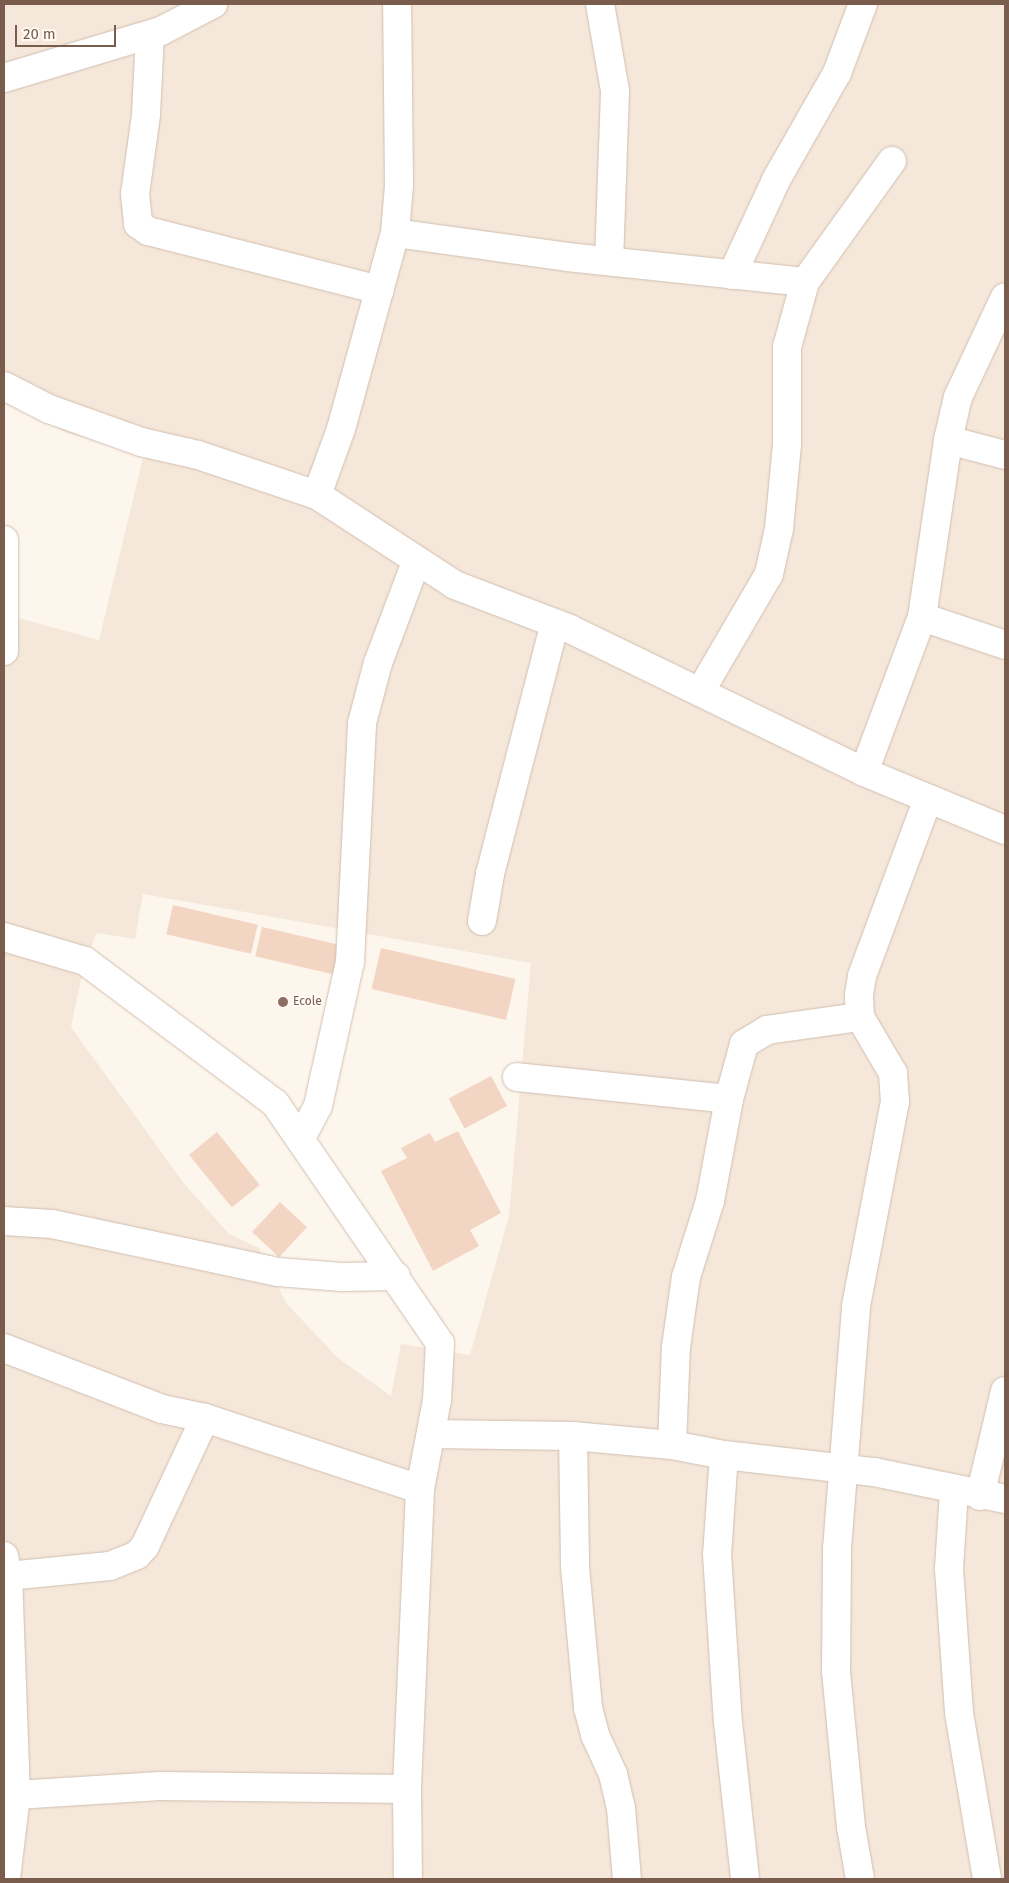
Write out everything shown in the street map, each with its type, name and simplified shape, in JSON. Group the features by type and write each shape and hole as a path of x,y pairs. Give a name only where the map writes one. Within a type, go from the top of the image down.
{"street":[{"path":"4,78 213,4"},
{"path":"317,495 341,430 395,234 399,185 397,4"},
{"path":"600,4 615,91 609,259"},
{"path":"732,275 776,180 837,73 862,4"},
{"path":"165,22 146,115 134,194 138,224 148,230 380,290"},
{"path":"700,692 769,574 778,529 787,444 787,347 805,282 892,161"},
{"path":"395,234 567,257 609,259 732,275 805,282"},
{"path":"864,772 922,617 948,440 958,397 1005,297"},
{"path":"4,386 49,409 141,442 198,455 317,495 416,562 455,585 555,623 864,772 1005,830"},
{"path":"948,440 1005,455"},
{"path":"4,540 4,651"},
{"path":"301,1138 318,1106 350,962 362,723 374,672 416,562"},
{"path":"922,617 1005,645"},
{"path":"482,921 492,864 555,623"},
{"path":"860,1879 851,1827 836,1672 837,1549 856,1306 895,1102 893,1073 860,1018 862,976 928,799"},
{"path":"4,937 85,961 275,1103 396,1276 442,1347 431,1434 420,1488 407,1789 408,1879"},
{"path":"672,1446 680,1310 686,1277 710,1201 729,1100 744,1044 754,1036 767,1030 860,1018"},
{"path":"517,1077 729,1100"},
{"path":"4,1221 52,1224 278,1272 342,1277 396,1276"},
{"path":"4,1348 162,1408 205,1418 420,1488"},
{"path":"987,1879 959,1713 949,1569 980,1495 1005,1391"},
{"path":"6,1879 16,1795 6,1566 110,1566 137,1555 145,1546 205,1418"},
{"path":"431,1434 573,1436 672,1446 724,1455 874,1472 980,1495"},
{"path":"573,1436 574,1567 588,1708 595,1735 613,1774 621,1808 627,1879"},
{"path":"724,1455 717,1554 727,1704 745,1879"},
{"path":"16,1795 160,1786 407,1789"}],"shaded area":[{"path":"4,4 1005,4 1005,1879 4,1879 4,614 99,640 144,454 67,433 4,399","holes":["143,894 531,963 509,1216 470,1355 401,1344 391,1396 338,1358 286,1303 259,1248 229,1234 183,1182 71,1027 85,961 97,933 135,939"]}],"building":[{"path":"173,905 258,925 251,954 166,934"},
{"path":"262,927 342,945 335,975 255,956"},
{"path":"381,948 515,979 506,1020 372,989"},
{"path":"491,1076 507,1106 465,1129 449,1099"},
{"path":"458,1131 501,1213 470,1230 479,1246 433,1271 381,1171 407,1158 401,1148 430,1133 435,1142"},
{"path":"217,1132 260,1185 232,1208 189,1155"},
{"path":"280,1202 307,1227 279,1257 252,1232"}],"place":[{"name":"Ecole","path":"283,1002"}]}
